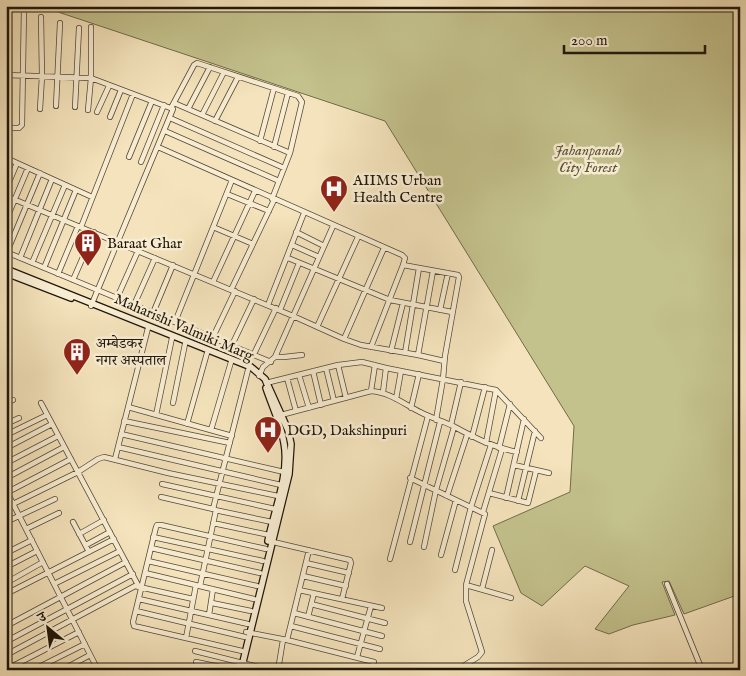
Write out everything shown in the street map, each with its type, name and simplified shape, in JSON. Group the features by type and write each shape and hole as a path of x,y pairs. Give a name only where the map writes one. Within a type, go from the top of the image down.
{"street":[{"path":"6,128 21,127 24,9"},
{"path":"40,109 42,76 41,17"},
{"path":"56,106 60,24"},
{"path":"75,107 79,28"},
{"path":"88,110 91,78 91,28"},
{"path":"92,304 165,131 173,110 171,108 194,65 199,63 298,96 302,102 290,153 269,211 213,337"},
{"path":"188,109 210,67"},
{"path":"202,115 224,72"},
{"path":"6,75 91,78 171,108"},
{"path":"215,121 238,77"},
{"path":"97,112 109,86"},
{"path":"260,141 274,88"},
{"path":"110,117 121,90"},
{"path":"274,147 288,93"},
{"path":"58,274 92,197 133,94"},
{"path":"129,157 152,101"},
{"path":"174,102 290,153"},
{"path":"141,162 164,105"},
{"path":"170,118 284,168"},
{"path":"165,131 279,181"},
{"path":"158,147 404,256 405,260 371,347"},
{"path":"6,158 92,197"},
{"path":"6,189 17,163"},
{"path":"6,220 28,168"},
{"path":"40,173 6,252 271,362"},
{"path":"20,258 52,179"},
{"path":"175,322 232,180"},
{"path":"32,263 65,185"},
{"path":"44,268 76,190"},
{"path":"213,282 255,191"},
{"path":"227,194 269,211"},
{"path":"6,196 278,309 344,339 371,347 418,355 444,362"},
{"path":"268,305 304,213"},
{"path":"259,375 263,367 275,357 333,226"},
{"path":"213,227 253,244"},
{"path":"73,280 94,232"},
{"path":"296,232 324,246"},
{"path":"317,327 358,237"},
{"path":"292,245 319,257"},
{"path":"344,339 384,248"},
{"path":"117,298 138,251"},
{"path":"134,305 155,258"},
{"path":"288,258 390,300 452,312"},
{"path":"254,354 278,309 299,263"},
{"path":"153,313 173,265"},
{"path":"402,265 458,275 459,277 444,362 438,421 425,485 410,542"},
{"path":"405,353 420,268"},
{"name":"Maharishi Valmiki Marg","path":"6,269 251,367 266,383 288,430 291,444 289,467 241,662 236,670"},
{"path":"418,355 433,271"},
{"path":"440,310 448,273"},
{"name":"Maharishi Valmiki Marg","path":"6,274 92,304 230,362 259,375 265,385 282,433 286,455 270,539 242,651 241,670"},
{"path":"232,345 254,299"},
{"path":"391,351 403,303"},
{"path":"115,460 148,328"},
{"path":"156,415 172,338"},
{"path":"173,403 186,344"},
{"path":"187,424 207,353"},
{"path":"275,357 302,354"},
{"path":"211,430 230,362"},
{"path":"266,383 338,365 362,362 496,390 541,438"},
{"path":"338,365 346,398"},
{"path":"371,391 375,366"},
{"path":"326,368 334,401"},
{"path":"383,392 386,368"},
{"path":"186,638 194,598 203,575 216,497 248,370"},
{"path":"313,371 321,405"},
{"path":"396,399 401,371"},
{"path":"411,408 419,374"},
{"path":"299,375 309,408"},
{"path":"287,378 296,411"},
{"path":"424,547 461,382"},
{"path":"448,496 485,387"},
{"path":"486,443 496,390"},
{"path":"281,415 371,391 383,392 469,436 501,449 517,452"},
{"path":"6,403 13,400"},
{"path":"41,402 140,586"},
{"path":"482,512 489,494 501,449 510,404"},
{"path":"128,407 232,436"},
{"path":"6,435 47,415"},
{"path":"390,559 428,416"},
{"path":"6,424 19,418"},
{"path":"506,498 524,419"},
{"path":"124,421 230,443"},
{"path":"6,448 52,424"},
{"path":"518,501 534,431"},
{"path":"121,434 284,472"},
{"path":"6,463 58,436"},
{"path":"455,570 471,507 492,445"},
{"path":"6,478 64,447"},
{"path":"118,447 281,484"},
{"path":"13,504 78,472 101,457 278,496"},
{"path":"71,459 7,492 97,668 90,670"},
{"path":"514,466 548,473"},
{"path":"489,494 527,503 536,471"},
{"path":"410,478 482,512 486,516 466,585 466,601 482,652 478,657 457,670"},
{"path":"162,484 275,509"},
{"path":"161,497 272,522"},
{"path":"6,522 56,499"},
{"path":"441,555 456,500"},
{"path":"26,529 59,513"},
{"path":"79,534 104,520"},
{"path":"73,522 90,552"},
{"path":"213,523 350,560 352,563 342,599"},
{"path":"242,651 134,626 133,622 140,586 158,525 266,549"},
{"path":"86,545 110,532"},
{"path":"153,537 263,562"},
{"path":"6,553 32,540"},
{"path":"6,594 114,540"},
{"path":"151,548 260,573"},
{"path":"278,670 285,640 291,626 309,550"},
{"path":"482,589 492,550"},
{"path":"6,567 37,551"},
{"path":"54,584 120,551"},
{"path":"148,560 203,575 257,586"},
{"path":"6,582 43,562"},
{"path":"6,626 126,562"},
{"path":"306,563 349,573"},
{"path":"145,573 254,599"},
{"path":"9,640 133,574"},
{"path":"303,576 346,586"},
{"path":"667,584 702,670"},
{"path":"466,585 511,598"},
{"path":"6,655 140,586 194,598"},
{"path":"209,615 213,589"},
{"path":"299,590 382,608"},
{"path":"308,617 314,593"},
{"path":"139,599 248,624"},
{"path":"212,603 251,612"},
{"path":"311,604 384,623"},
{"path":"357,657 371,606"},
{"path":"136,611 189,623 285,640 374,662"},
{"path":"294,613 382,636"},
{"path":"291,626 380,648"},
{"path":"7,669 79,632"},
{"path":"32,670 85,644"},
{"path":"195,651 271,670"},
{"path":"62,670 90,654"},
{"path":"196,662 236,670"},
{"path":"728,670 740,664"}],"green space":[{"name":"Jahanpanah City Forest","path":"40,6 740,6 740,594 684,614 669,581 662,582 675,615 633,625 609,634 595,629 629,586 585,566 542,606 521,593 493,526 570,492 574,426 385,121"}],"place":[{"name":"AIIMS Urban Health Centre","path":"334,213"},
{"name":"Baraat Ghar","path":"88,267"},
{"name":"अम्बेडकर नगर अस्पताल","path":"77,376"},
{"name":"DGD, Dakshinpuri","path":"268,454"}]}
